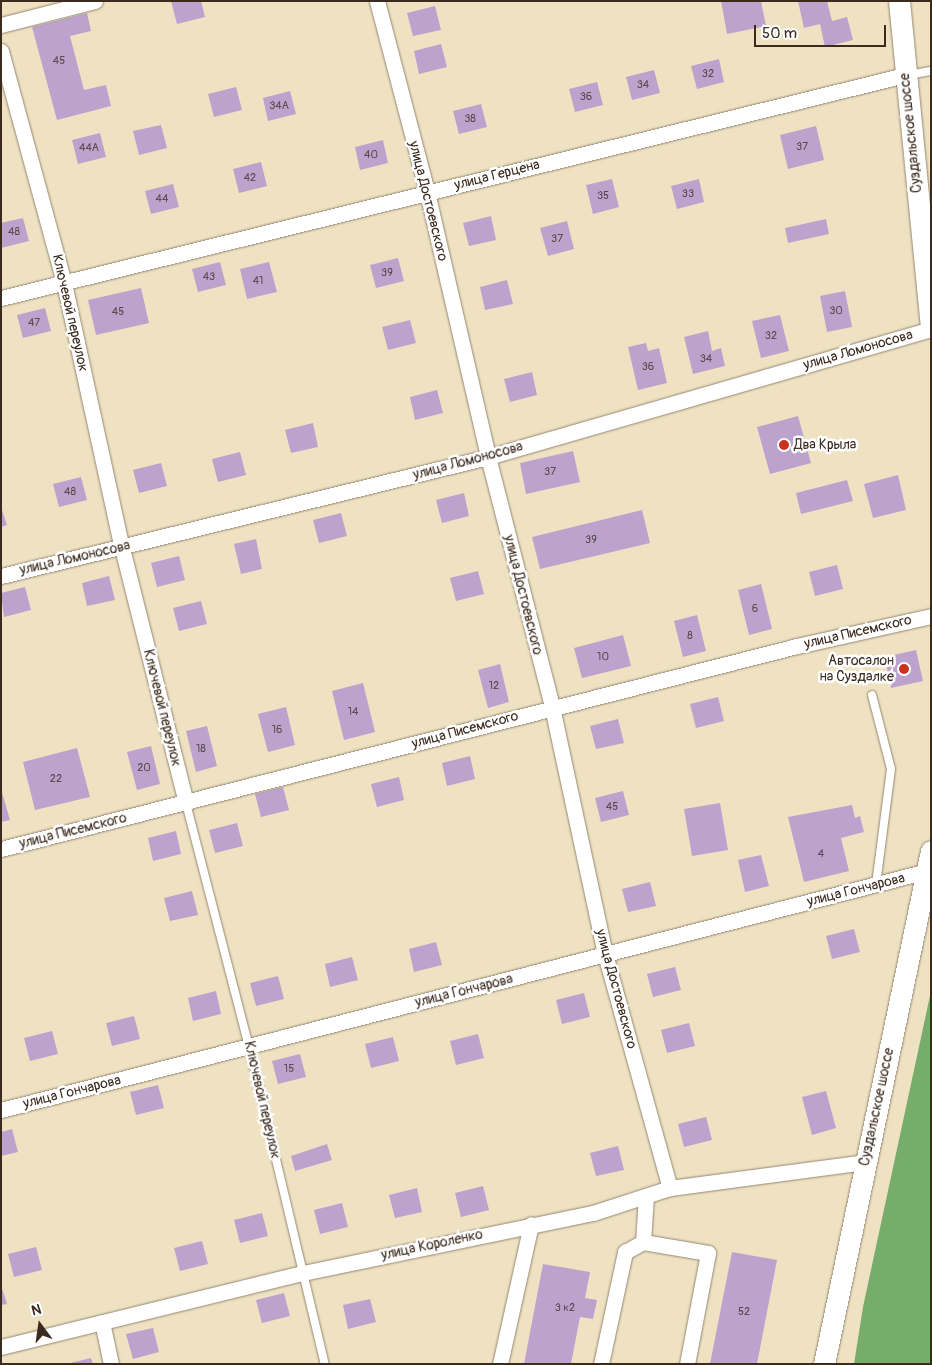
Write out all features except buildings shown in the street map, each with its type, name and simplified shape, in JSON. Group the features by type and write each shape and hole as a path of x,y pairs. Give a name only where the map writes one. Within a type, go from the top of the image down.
{"main road":[{"name":"Суздальское шоссе","path":"899,1 931,327"},
{"name":"Суздальское шоссе","path":"824,1364 929,861"}],"street":[{"path":"1,25 95,1"},
{"name":"улица Достоевского","path":"377,1 427,192 488,457 552,707 605,954 670,1188"},
{"name":"Ключевой переулок","path":"1,51 64,283 122,548 186,803"},
{"name":"улица Герцена","path":"1,298 905,76"},
{"name":"улица Ломоносова","path":"1,576 122,548 488,457 931,327"},
{"name":"улица Писемского","path":"1,848 186,803 552,707 931,616"},
{"name":"улица Гончарова","path":"1,1110 876,884 929,861"},
{"name":"улица Короленко","path":"1,1347 303,1273 531,1224 593,1213 670,1188 866,1162"},
{"path":"643,1242 646,1196"},
{"path":"500,1364 531,1224"},
{"path":"601,1364 625,1252 643,1242 708,1253 688,1364"},
{"path":"102,1322 111,1364"}],"lane":[{"path":"905,76 931,71"},
{"path":"872,695 890,769 876,884"},
{"name":"Ключевой переулок","path":"186,803 249,1046 325,1364"}],"green space":[{"path":"931,991 931,1364 854,1364 863,1307"}],"place":[{"name":"Два Крыла","path":"784,445"},
{"name":"Автосалон на Суздалке","path":"904,669"}]}
